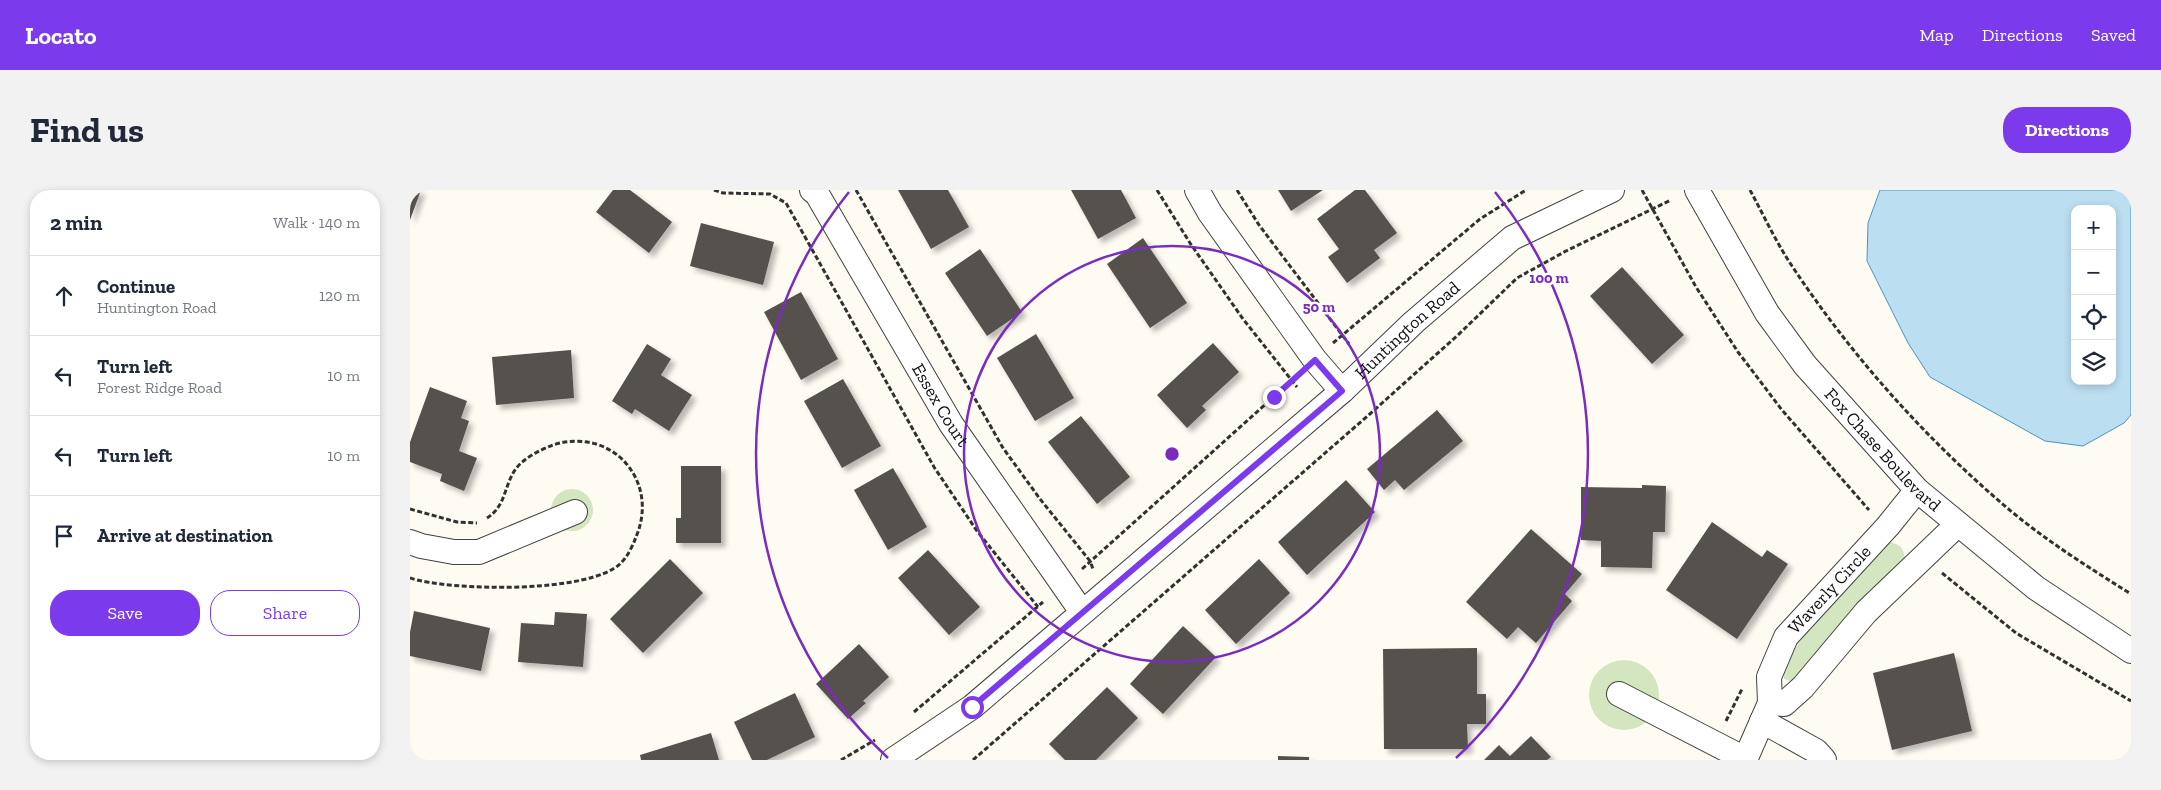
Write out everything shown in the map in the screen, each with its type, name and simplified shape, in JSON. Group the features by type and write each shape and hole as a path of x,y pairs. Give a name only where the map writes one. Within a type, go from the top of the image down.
{"street":[{"name":"Essex Court","path":"812,190 817,194 951,424 1082,612"},
{"path":"1197,190 1210,213 1315,360 1342,391"},
{"name":"Huntington Road","path":"894,760 972,707 1342,391 1414,322 1512,238 1612,190"},
{"name":"Fox Chase Boulevard","path":"1697,190 1767,313 1805,365 1917,490 2036,588 2131,651"},
{"name":"Waverly Circle","path":"1745,760 1766,712 1769,677 1786,637 1888,526 1917,490"},
{"path":"410,542 454,552 479,552 575,512"},
{"path":"1824,760 1816,751 1766,712 1784,704 1803,687 1866,612 1958,524"},
{"path":"1619,694 1745,760"}],"path":[{"path":"714,190 723,193 770,194 786,203 934,467 977,531 1038,607"},
{"path":"856,190 1003,448 1040,500 1090,561 1093,569"},
{"path":"1157,190 1206,266 1291,382 1297,387"},
{"path":"1237,190 1259,225 1349,344"},
{"path":"910,716 1064,585 1342,335 1480,219 1526,190"},
{"path":"1642,190 1696,287 1744,359 1782,410 1863,505 1888,526"},
{"path":"1750,190 1789,262 1837,330 1890,394 2007,507 2078,561 2131,594"},
{"path":"973,760 1378,406 1458,335 1517,278 1566,251 1671,200"},
{"path":"1923,556 2016,633 2131,702"},
{"path":"841,760 880,737"},
{"path":"2122,760 2131,752"}],"green space":[{"path":"576,489 584,492 590,498 593,510 590,522 584,528 568,531 560,528 554,522 551,506 554,498 560,492"},
{"path":"1889,542 1900,546 1904,552 1904,564 1794,682 1784,679 1785,667 1808,630"},
{"path":"1631,660 1644,666 1653,675 1657,681 1659,695 1657,709 1649,720 1638,728 1617,730 1610,728 1599,720 1591,709 1589,688 1591,681 1599,670 1610,662"}],"water":[{"path":"1880,190 2131,190 2131,415 2124,423 2083,446 2045,441 1930,377 1908,343 1867,261 1868,223"}],"building":[{"path":"410,190 421,190 410,220"},
{"path":"613,190 630,190 672,222 649,253 596,212"},
{"path":"898,190 948,190 969,227 931,249"},
{"path":"1071,190 1121,190 1136,218 1098,239"},
{"path":"1278,190 1323,190 1291,211"},
{"path":"1355,190 1365,190 1397,233 1374,250 1380,258 1347,283 1328,257 1339,249 1317,219"},
{"path":"701,223 774,242 763,285 690,266"},
{"path":"1143,238 1187,303 1150,328 1107,264"},
{"path":"980,249 1022,312 987,336 945,273"},
{"path":"1622,267 1684,335 1652,364 1590,296"},
{"path":"801,292 838,359 801,380 764,312"},
{"path":"1036,334 1074,398 1035,421 997,358"},
{"path":"1213,343 1239,372 1202,406 1206,410 1187,428 1157,395"},
{"path":"647,344 671,359 661,375 692,395 669,431 635,409 632,414 612,401"},
{"path":"571,350 574,398 496,405 492,357"},
{"path":"843,379 881,446 842,468 804,401"},
{"path":"430,387 467,401 461,418 469,421 459,451 477,458 464,491 440,481 442,474 410,462 410,442"},
{"path":"1437,410 1463,441 1404,490 1395,480 1384,490 1367,469"},
{"path":"1081,416 1130,477 1097,504 1048,442"},
{"path":"681,466 721,466 721,543 676,543 676,518 681,518"},
{"path":"893,468 927,527 888,550 854,490"},
{"path":"1346,480 1375,512 1307,575 1278,542"},
{"path":"1642,485 1666,486 1665,532 1653,532 1652,568 1601,567 1601,541 1581,540 1581,487 1642,488"},
{"path":"1712,522 1762,557 1767,550 1788,564 1737,639 1666,590"},
{"path":"1531,529 1582,574 1565,594 1572,601 1536,643 1518,627 1507,639 1466,602"},
{"path":"928,550 980,607 949,635 898,578"},
{"path":"670,559 703,593 643,653 610,619"},
{"path":"1259,559 1290,593 1236,644 1205,610"},
{"path":"414,611 490,628 481,671 410,656 410,632"},
{"path":"555,612 587,614 583,667 518,662 521,623 554,625"},
{"path":"1183,626 1216,657 1163,714 1130,684"},
{"path":"859,644 889,677 863,701 866,703 848,719 816,684"},
{"path":"1477,648 1477,694 1486,694 1486,724 1467,724 1468,749 1384,749 1383,649"},
{"path":"1954,653 1972,731 1892,750 1873,673"},
{"path":"1107,687 1138,718 1096,760 1065,760 1049,744"},
{"path":"795,693 815,737 767,760 752,760 734,722"},
{"path":"711,733 719,760 641,760 640,755"},
{"path":"1531,736 1551,757 1547,760 1484,760 1499,745 1510,756"},
{"path":"1278,756 1309,757 1309,760 1278,760"}],"route":[{"path":"972,707 1342,391 1315,360 1274,397"}]}
